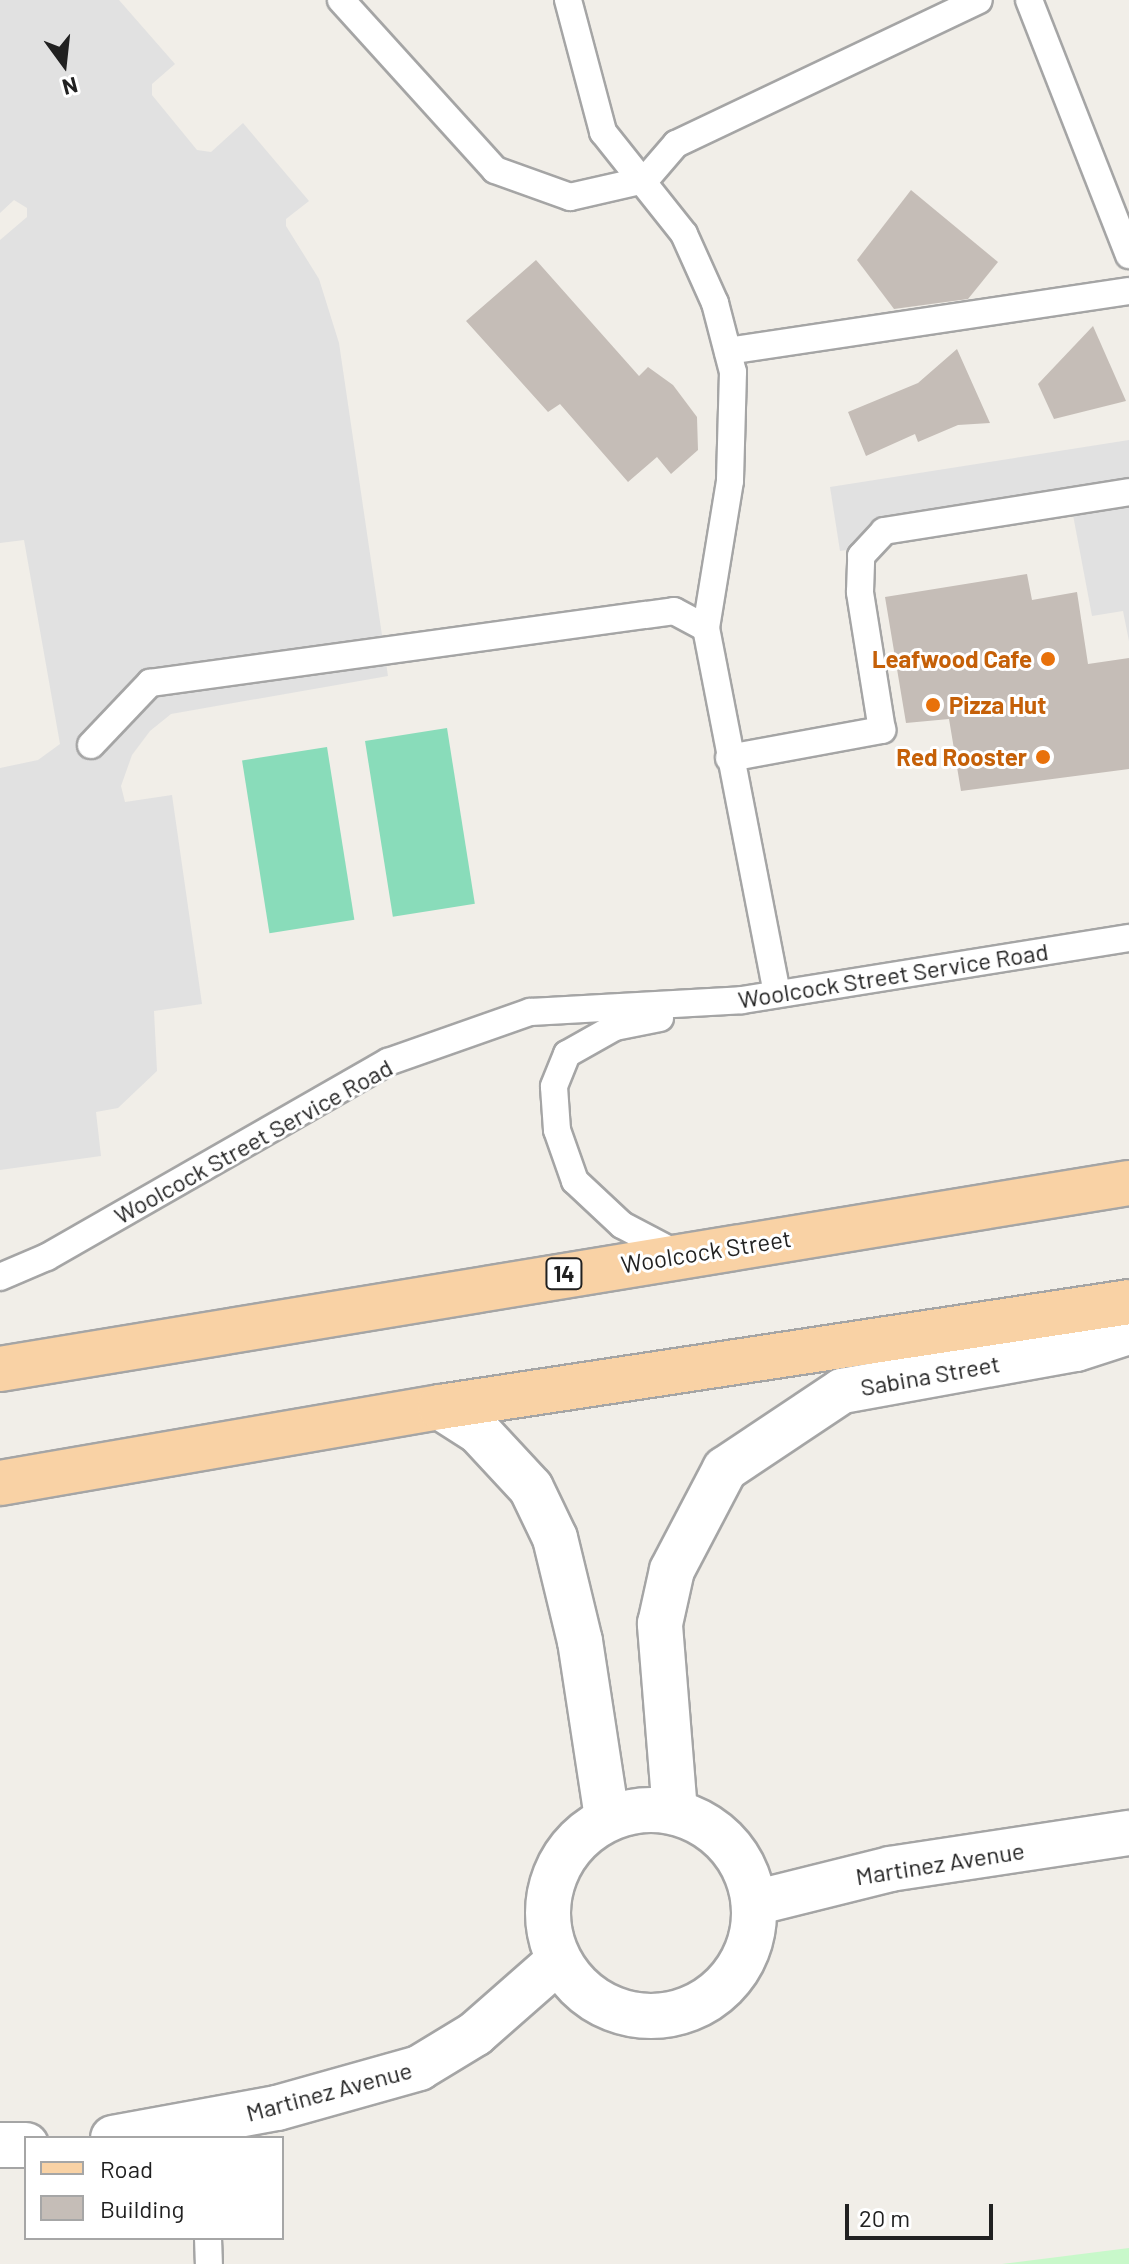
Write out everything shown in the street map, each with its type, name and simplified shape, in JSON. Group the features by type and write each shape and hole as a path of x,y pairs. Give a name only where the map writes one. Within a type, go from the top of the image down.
{"main road":[{"name":"Woolcock Street","path":"0,1369 1129,1183"},
{"path":"0,1483 440,1407 1129,1302"}],"street":[{"name":"Sabina Street","path":"675,1812 660,1624 672,1570 725,1469 842,1391 1076,1349 1129,1332"},
{"path":"440,1407 479,1432 531,1488 555,1538 580,1641 607,1818"},
{"path":"642,1809 675,1812 708,1826 734,1850 754,1903 752,1938 741,1964 717,1992 686,2011 650,2017 610,2009 579,1990 558,1961 546,1920 550,1884 577,1839 607,1818 642,1809"},
{"name":"Martinez Avenue","path":"754,1903 890,1869 1129,1833"},
{"name":"Martinez Avenue","path":"136,2136 206,2130 419,2068 475,2034 558,1961"},
{"path":"0,2145 24,2145"}],"lane":[{"path":"341,0 495,170 570,197 645,180 676,144 979,0"},
{"path":"568,0 603,132 645,180 684,234 733,372 730,481 706,628 777,993"},
{"path":"1029,0 1129,255"},
{"path":"728,351 1129,291"},
{"path":"729,758 882,730 860,592 861,556 884,531 1129,492"},
{"path":"91,745 150,683 674,611 706,628"},
{"name":"Woolcock Street Service Road","path":"0,1277 47,1257 388,1062 530,1012 742,1000 1129,938"},
{"path":"679,1255 622,1225 575,1181 557,1130 554,1087 567,1054 615,1027 742,1000"},
{"path":"208,2240 209,2264"}],"green space":[{"path":"447,728 475,904 393,917 365,741"},
{"path":"327,747 354,920 269,933 242,760"},
{"path":"1129,2248 1129,2264 1002,2264"}],"shaded area":[{"path":"0,0 119,0 175,64 152,84 152,95 197,150 211,152 243,123 309,201 286,219 286,226 319,279 339,343 388,676 171,714 150,731 132,755 121,786 125,802 172,795 202,1004 154,1011 157,1071 118,1108 96,1112 101,1156 0,1170 0,768 38,760 60,744 24,540 0,543 0,240 27,217 27,208 14,200 0,213"},
{"path":"1129,440 1129,641 1123,611 1092,616 1073,515 840,551 830,487"}],"building":[{"path":"911,190 998,262 968,299 894,309 857,260"},
{"path":"536,260 639,376 648,367 673,385 697,417 698,450 671,474 657,457 628,482 560,404 548,412 466,321"},
{"path":"1093,326 1126,401 1054,419 1038,384"},
{"path":"957,349 990,423 958,425 918,442 915,434 866,456 848,412 918,383"},
{"path":"1027,574 1032,600 1077,592 1088,664 1129,658 1129,769 961,791 949,719 906,723 885,597"}],"place":[{"name":"Leafwood Cafe","path":"1048,659"},
{"name":"Pizza Hut","path":"933,705"},
{"name":"Red Rooster","path":"1043,757"}]}
